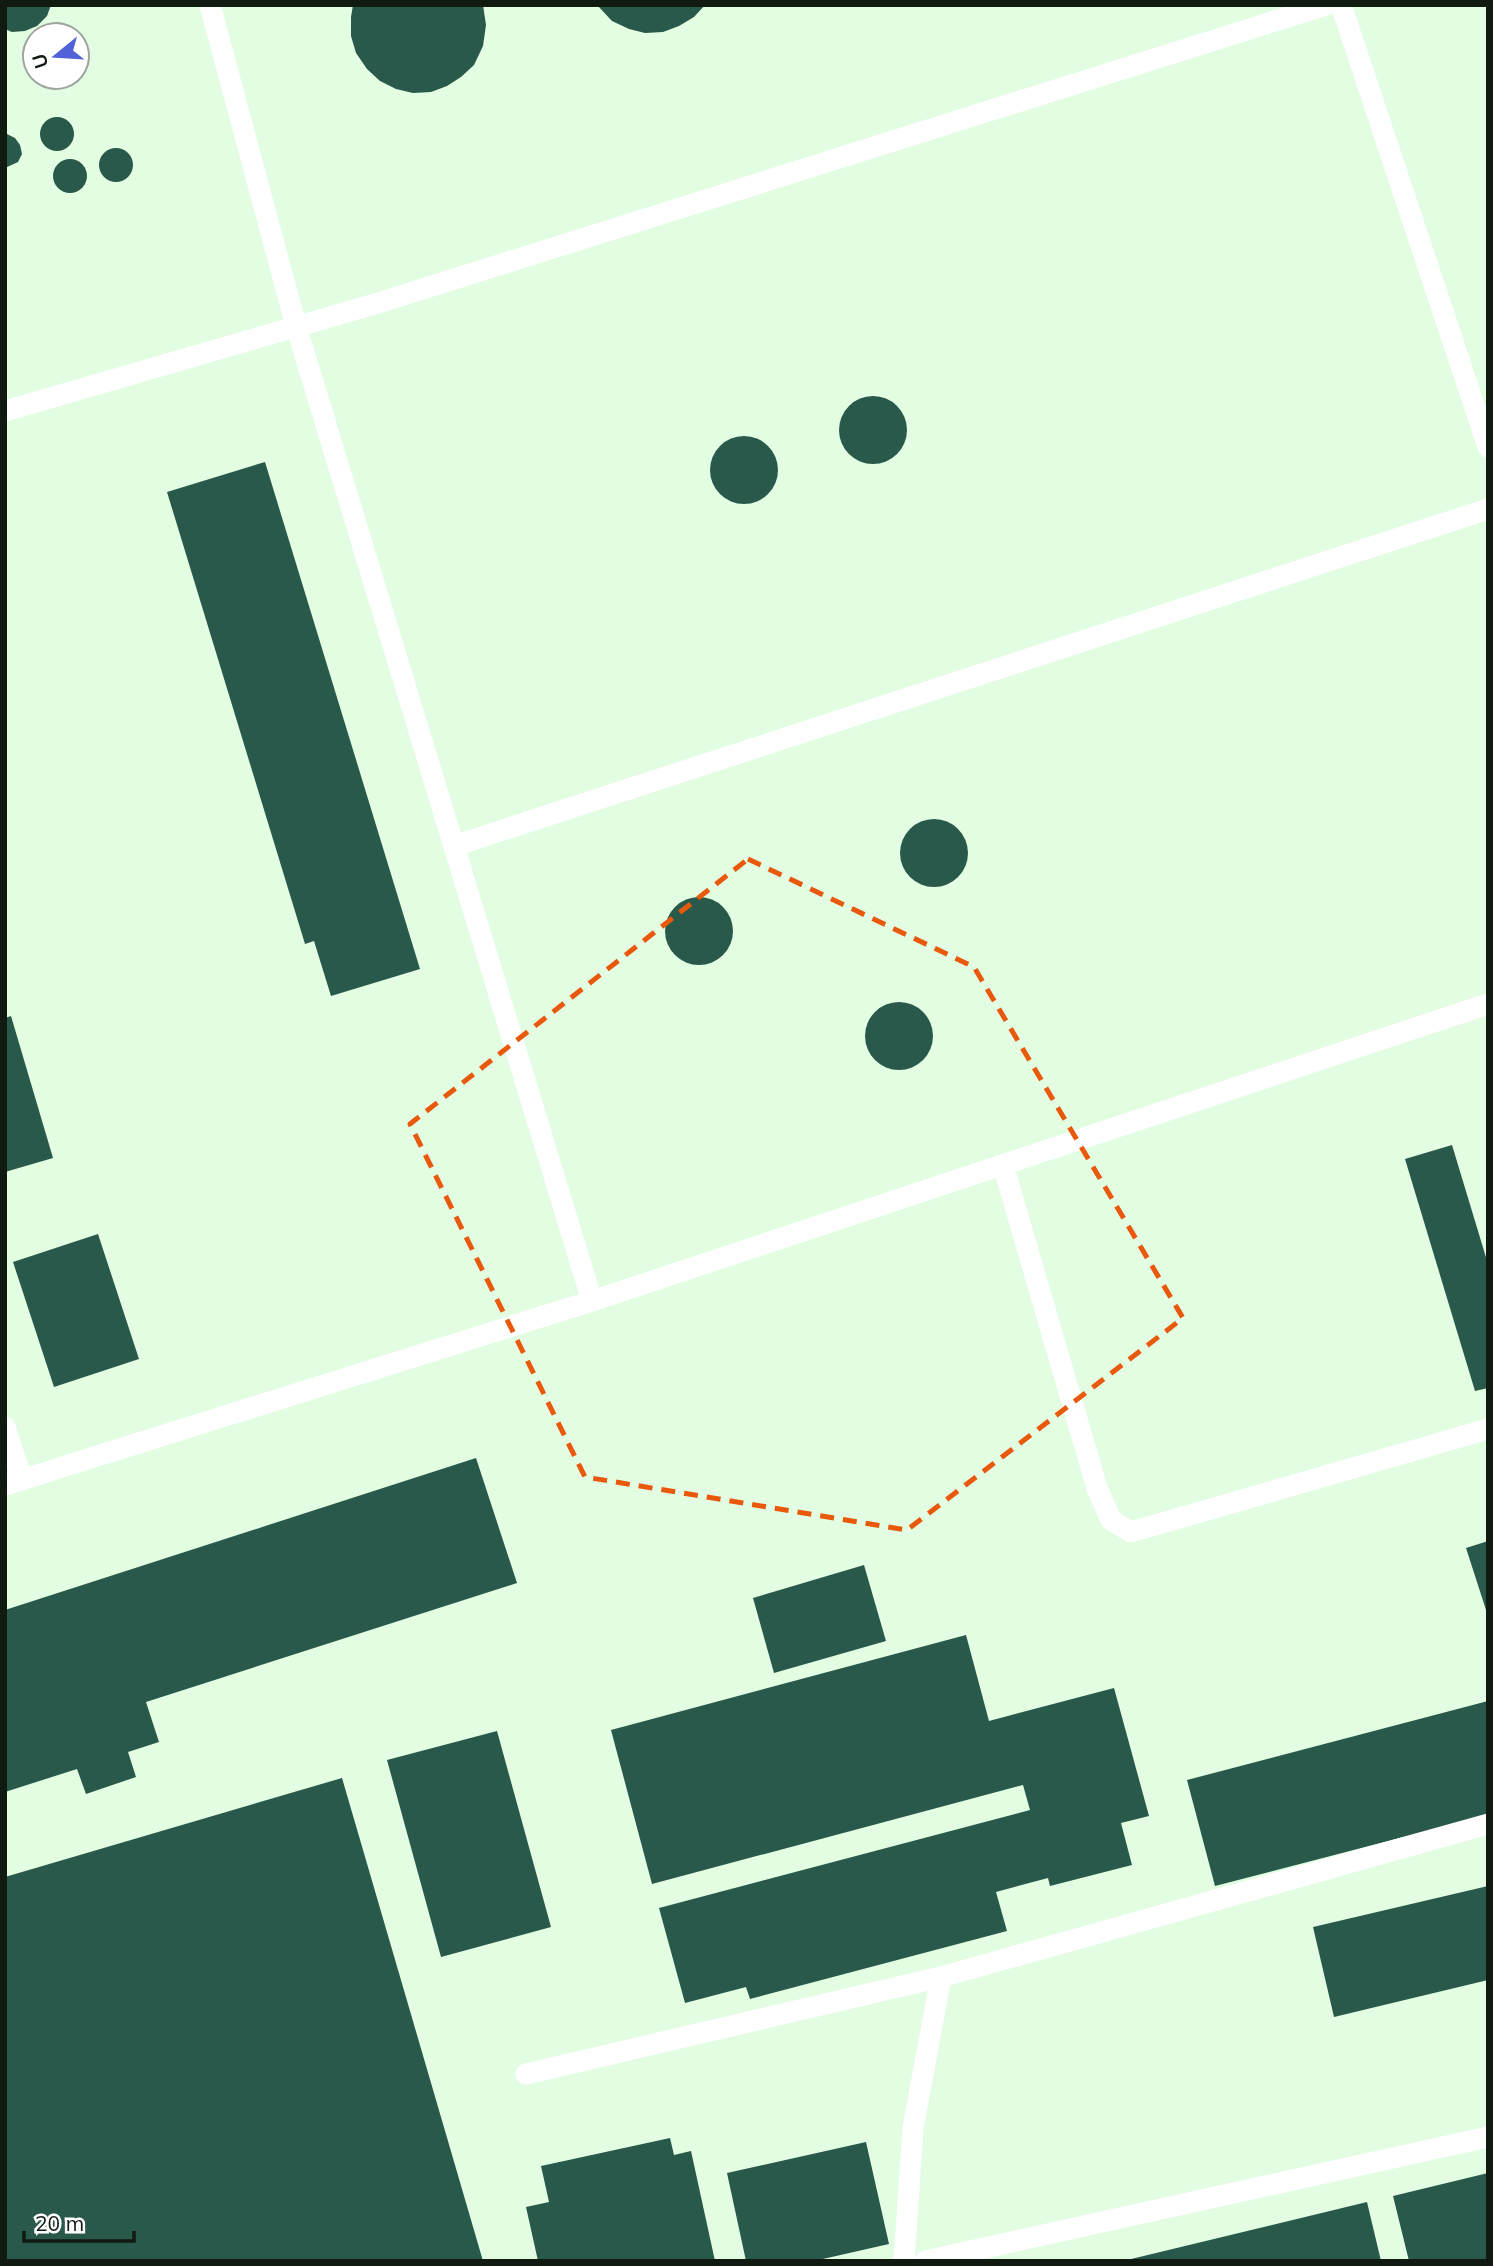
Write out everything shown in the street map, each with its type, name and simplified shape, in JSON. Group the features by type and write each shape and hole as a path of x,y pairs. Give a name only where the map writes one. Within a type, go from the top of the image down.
{"lane":[{"path":"210,5 296,326 592,1301"},
{"path":"5,411 296,326 1326,5"},
{"path":"1341,5 1488,447"},
{"path":"454,846 1488,509"},
{"path":"5,1427 14,1482 592,1301 1488,1004"},
{"path":"1003,1165 1097,1488 1111,1520 1131,1532 1488,1429"},
{"path":"526,2074 941,1977 1488,1824"},
{"path":"904,2261 913,2128 941,1977"},
{"path":"925,2261 1488,2137"}],"highlighted area":[{"path":"748,859 974,967 1183,1318 907,1530 585,1477 410,1124"}],"building":[{"path":"5,5 51,5 42,21 21,21 21,31 5,29"},
{"path":"353,5 483,5 486,25 483,46 474,65 447,86 431,92 413,93 396,89 380,81 356,53 351,36"},
{"path":"597,5 705,5 694,17 679,26 663,32 645,33 612,21"},
{"path":"57,117 69,122 74,134 69,146 57,151 45,146 40,134 45,122"},
{"path":"5,133 15,138 22,154 18,162 5,168"},
{"path":"116,148 128,153 133,165 128,177 116,182 104,177 99,165 104,153"},
{"path":"70,159 82,164 87,176 82,188 70,193 58,188 53,176 58,164"},
{"path":"873,396 886,399 897,406 904,417 907,430 904,443 897,454 886,461 873,464 860,461 849,454 842,443 839,430 842,417 849,406 860,399"},
{"path":"744,436 757,439 768,446 775,457 778,470 775,483 768,494 757,501 744,504 731,501 720,494 713,483 710,470 713,457 720,446 731,439"},
{"path":"265,462 420,969 331,996 314,941 305,944 167,492"},
{"path":"934,819 947,822 958,829 965,840 968,853 965,866 958,877 947,884 934,887 921,884 910,877 903,866 900,853 903,840 910,829 921,822"},
{"path":"699,897 712,900 723,907 730,918 733,931 730,944 723,955 712,962 699,965 686,962 675,955 668,944 665,931 668,918 675,907 686,900"},
{"path":"899,1002 912,1005 923,1012 930,1023 933,1036 930,1049 923,1060 912,1067 899,1070 886,1067 875,1060 868,1049 865,1036 868,1023 875,1012 886,1005"},
{"path":"11,1016 53,1158 5,1172 5,1018"},
{"path":"1452,1145 1488,1264 1488,1388 1475,1391 1405,1159"},
{"path":"98,1234 139,1359 54,1387 13,1262"},
{"path":"476,1458 517,1583 146,1702 159,1742 128,1752 136,1777 86,1794 77,1769 5,1792 5,1610"},
{"path":"1488,1541 1488,1613 1487,1613 1466,1548"},
{"path":"864,1565 886,1641 774,1673 753,1598"},
{"path":"966,1635 989,1721 1114,1688 1149,1816 1121,1823 1132,1865 1050,1886 1048,1878 996,1892 1007,1931 750,1999 746,1987 685,2003 659,1908 1030,1810 1023,1785 652,1884 611,1730"},
{"path":"1488,1701 1488,1815 1215,1886 1187,1780"},
{"path":"497,1731 551,1927 441,1957 387,1760"},
{"path":"342,1778 483,2261 5,2261 5,1877"},
{"path":"1488,1886 1488,1980 1334,2017 1313,1927"},
{"path":"670,2138 674,2155 691,2151 715,2261 538,2261 526,2207 549,2202 541,2166"},
{"path":"866,2142 889,2244 814,2261 746,2261 727,2173"},
{"path":"1488,2173 1488,2261 1409,2261 1393,2196"},
{"path":"1367,2202 1381,2261 1127,2261 1127,2260"}]}
